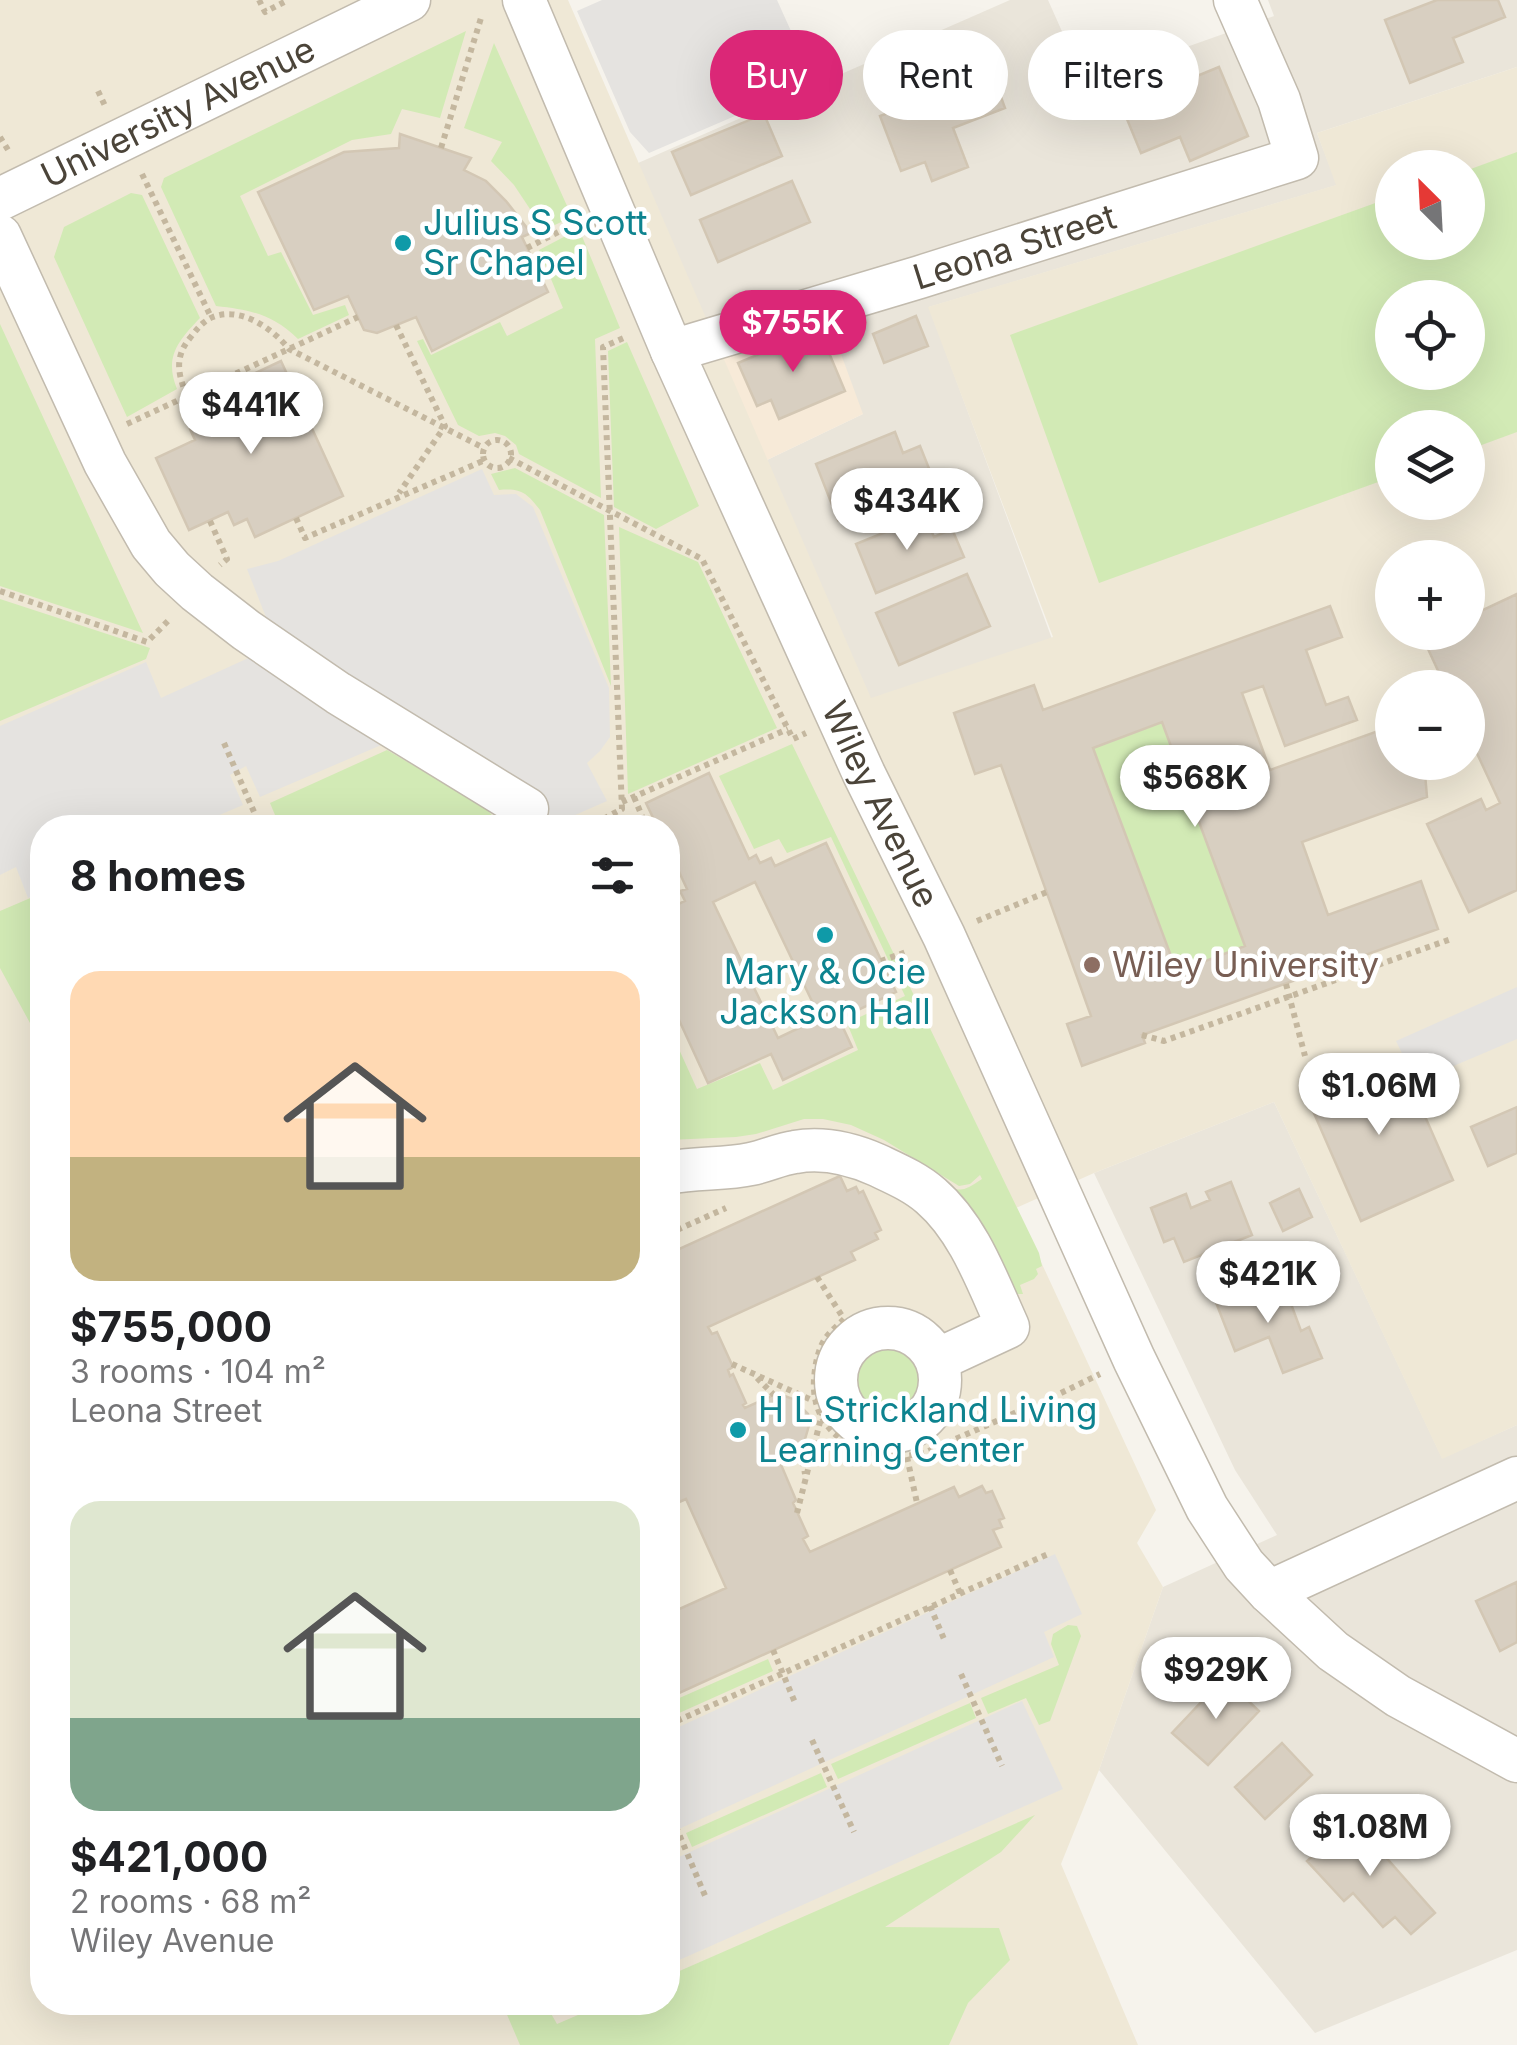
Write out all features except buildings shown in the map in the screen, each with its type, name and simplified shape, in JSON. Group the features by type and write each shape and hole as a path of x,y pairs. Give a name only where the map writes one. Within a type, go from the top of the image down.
{"street":[{"name":"University Avenue","path":"0,200 409,0"},
{"name":"Wiley Avenue","path":"524,0 672,351 864,774 944,936 1207,1508 1244,1565 1333,1651 1398,1696 1517,1761"},
{"name":"Leona Street","path":"672,351 1296,158 1279,100 1235,0"},
{"path":"0,236 94,440 151,544 196,592 246,630 338,693 527,809 524,815"},
{"path":"680,1171 748,1165 796,1152 840,1152 867,1160 930,1195 970,1245 1008,1326 937,1360"},
{"path":"1269,1592 1517,1478"}],"path":[{"path":"259,0 265,12 290,0 298,12"},
{"path":"441,148 481,18"},
{"path":"142,174 211,318"},
{"path":"527,248 578,222"},
{"path":"187,396 178,371 180,354 192,334 221,315 255,321 278,335 289,349 484,448"},
{"path":"94,440 358,317"},
{"path":"396,325 445,426"},
{"path":"611,815 622,809 622,802 602,347 630,335"},
{"path":"397,496 445,426"},
{"path":"500,440 508,445 510,458 500,467 491,466 484,460 484,448 491,441 500,440"},
{"path":"510,458 702,559 793,739 806,734"},
{"path":"296,518 305,538 484,460"},
{"path":"0,592 147,642"},
{"path":"622,802 788,729"},
{"path":"224,742 256,815"},
{"path":"634,797 642,815"},
{"path":"972,924 1046,892"},
{"path":"1142,1035 1164,1041 1451,939"},
{"path":"882,962 906,952"},
{"path":"1286,984 1305,1056"},
{"path":"680,1229 734,1204"},
{"path":"817,1277 844,1319 826,1338 815,1364 813,1392 834,1433 855,1448 875,1455 907,1457 1026,1408"},
{"path":"732,1364 819,1408"},
{"path":"1060,1392 1112,1369"},
{"path":"754,1374 774,1395"},
{"path":"794,1392 808,1387 814,1379"},
{"path":"808,1414 819,1408"},
{"path":"797,1513 815,1442 819,1408"},
{"path":"815,1442 834,1433"},
{"path":"801,1451 806,1477"},
{"path":"907,1457 918,1503"},
{"path":"680,1719 1048,1554"},
{"path":"950,1570 960,1593"},
{"path":"930,1606 944,1640"},
{"path":"773,1650 796,1705"},
{"path":"961,1674 1002,1766"},
{"path":"812,1740 854,1832"},
{"path":"680,1836 706,1898"}],"shaded area":[{"name":"Wiley University","path":"0,0 568,0 871,698 1053,637 928,307 1336,185 1317,133 1517,67 1517,1425 1442,1459 1274,1102 1016,1208 1156,1510 1137,1543 1163,1587 1099,1770 1061,1864 1138,2045 0,2045"},
{"path":"602,0 777,0 791,30 710,30 710,120 726,120 649,153 630,132 577,11"},
{"path":"1010,0 1048,0 1061,30 1028,30 1028,120 1199,120 1199,43 1274,16 1268,0 1517,0 1517,67 1317,133 1337,185 929,307 1052,639 871,710 767,460 863,414 712,356 629,167 736,120 843,120 843,73 863,64 863,120 1008,120 1008,30 942,30"},
{"path":"827,316 863,414 767,460 712,356"},
{"path":"482,469 494,495 516,494 533,507 609,688 610,737 587,763 607,801 575,815 508,815 386,743 260,797 246,766 230,775 243,805 219,815 30,815 28,898 16,867 0,875 0,726 146,662 161,698 277,645 247,569 278,561"},
{"path":"1517,987 1517,1039 1416,1082 1396,1041"},
{"path":"1274,1102 1442,1458 1517,1425 1517,1950 1315,2033 1099,1770 1163,1587 1277,1535 1235,1470 1094,1173"},
{"path":"1055,1554 1082,1614 1044,1632 1054,1657 680,1828 680,1726"},
{"path":"1022,1701 1063,1789 680,1960 680,1857"}],"green space":[{"path":"466,31 440,118 402,109 391,134 352,140 240,196 268,256 281,252 313,315 345,305 349,315 298,339 260,315 216,306 161,187 164,178"},
{"path":"494,43 572,217 544,230 514,185 491,161 502,142 464,128"},
{"path":"1517,152 1517,432 1485,444 1485,410 1375,410 1375,483 1099,583 1010,335 1375,203 1375,260 1485,260 1485,164"},
{"path":"131,193 142,195 200,318 175,350 172,368 177,389 127,417 54,257 64,227"},
{"path":"579,229 620,328 595,339 601,498 519,454 516,445 505,436 479,436 458,425 417,341 423,339 431,355 500,322 507,336 563,308 539,250"},
{"path":"0,324 143,633 0,586"},
{"path":"627,342 699,506 656,529 614,507 608,351"},
{"path":"515,468 604,515 611,686 540,510 523,493 499,490 491,474"},
{"path":"619,527 698,562 777,728 628,794"},
{"path":"0,599 150,648 146,659 0,721"},
{"path":"1162,722 1245,946 1177,972 1093,748"},
{"path":"792,744 1039,1253 1042,1266 1036,1269 1034,1279 1020,1285 1023,1294 1016,1294 938,1182 961,1190 982,1179 980,1175 970,1184 959,1186 884,1140 851,1125 823,1119 804,1119 736,1137 680,1139 680,1051 697,1089 760,1063 773,1090 858,1050 847,1023 905,996 831,837 787,853 779,839 754,849 719,776"},
{"path":"387,750 485,807 492,815 275,815 270,803"},
{"path":"30,898 30,1023 0,968 0,911"},
{"path":"889,1346 902,1348 912,1356 920,1366 920,1392 912,1402 902,1410 889,1412 876,1410 866,1402 858,1392 856,1379 858,1366 866,1356 876,1348"},
{"path":"1068,1625 1077,1626 1081,1636 1050,1721 1039,1725 1026,1698 988,1714 981,1698 1059,1665 1051,1644 1053,1634"},
{"path":"768,1659 773,1671 680,1713 680,1698"},
{"path":"970,1703 976,1718 838,1779 831,1764"},
{"path":"821,1773 827,1787 692,1847 686,1833"},
{"path":"1035,1815 1001,1852 885,1927 999,1928 1010,1960 968,2003 949,2045 520,2045 507,2015 552,2015 557,2024 578,2015 680,2015 680,1971"}],"place":[{"name":"Julius S Scott Sr Chapel","path":"403,243"},
{"name":"Mary & Ocie Jackson Hall","path":"825,935"},
{"name":"Wiley University","path":"1092,965"},
{"name":"H L Strickland Living Learning Center","path":"738,1430"}]}
